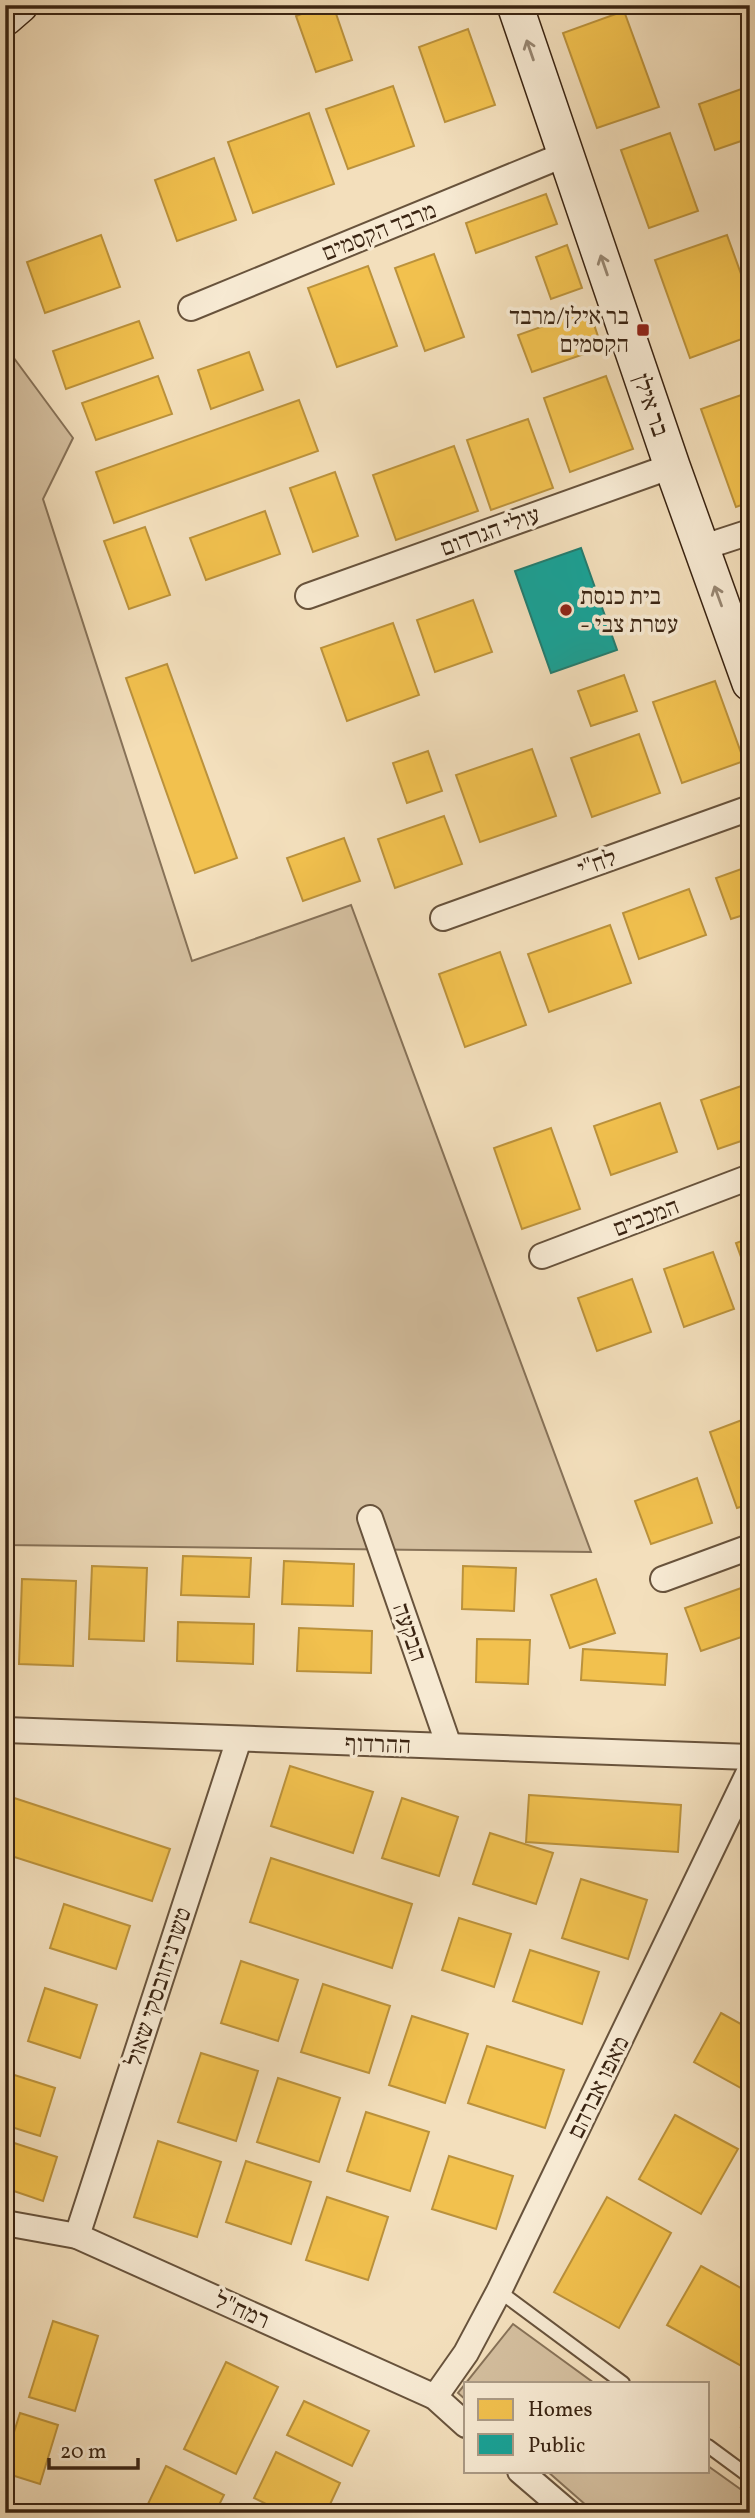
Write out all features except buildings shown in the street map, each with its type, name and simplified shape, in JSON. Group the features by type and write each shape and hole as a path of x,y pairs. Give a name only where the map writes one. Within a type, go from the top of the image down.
{"street":[{"path":"5,18 20,5"},
{"name":"בר אילן","path":"515,5 672,466 750,683"},
{"name":"מרבד הקסמים","path":"191,308 566,154"},
{"name":"עולי הגרדום","path":"308,596 672,466"},
{"path":"701,548 750,532"},
{"name":"לח\"י","path":"443,918 750,808"},
{"name":"המכבים","path":"542,1256 750,1177"},
{"name":"הבקעה","path":"370,1518 449,1746"},
{"path":"663,1579 750,1547"},
{"name":"ההרדוף","path":"5,1730 750,1757"},
{"name":"טשרניחובסקי שאול","path":"77,2236 239,1739"},
{"name":"מאפו אברהם","path":"435,2397 466,2353 499,2291 750,1770"},
{"name":"רמח\"ל","path":"5,2223 77,2236 435,2397 464,2423"},
{"path":"521,2472 569,2513"}],"lane":[{"path":"499,2291 622,2382"},
{"path":"710,2447 750,2477"}],"shaded area":[{"path":"5,346 73,438 43,499 192,961 351,905 591,1552 5,1545"},
{"path":"513,2324 593,2382 467,2382"},
{"path":"464,2385 464,2398 458,2393"},
{"path":"710,2467 750,2496 750,2513 595,2513 548,2472 710,2472"}],"place":[{"name":"בר אילן/מרבד הקסמים","path":"643,330"},
{"name":"בית כנסת - עטרת צבי","path":"566,610"}]}
